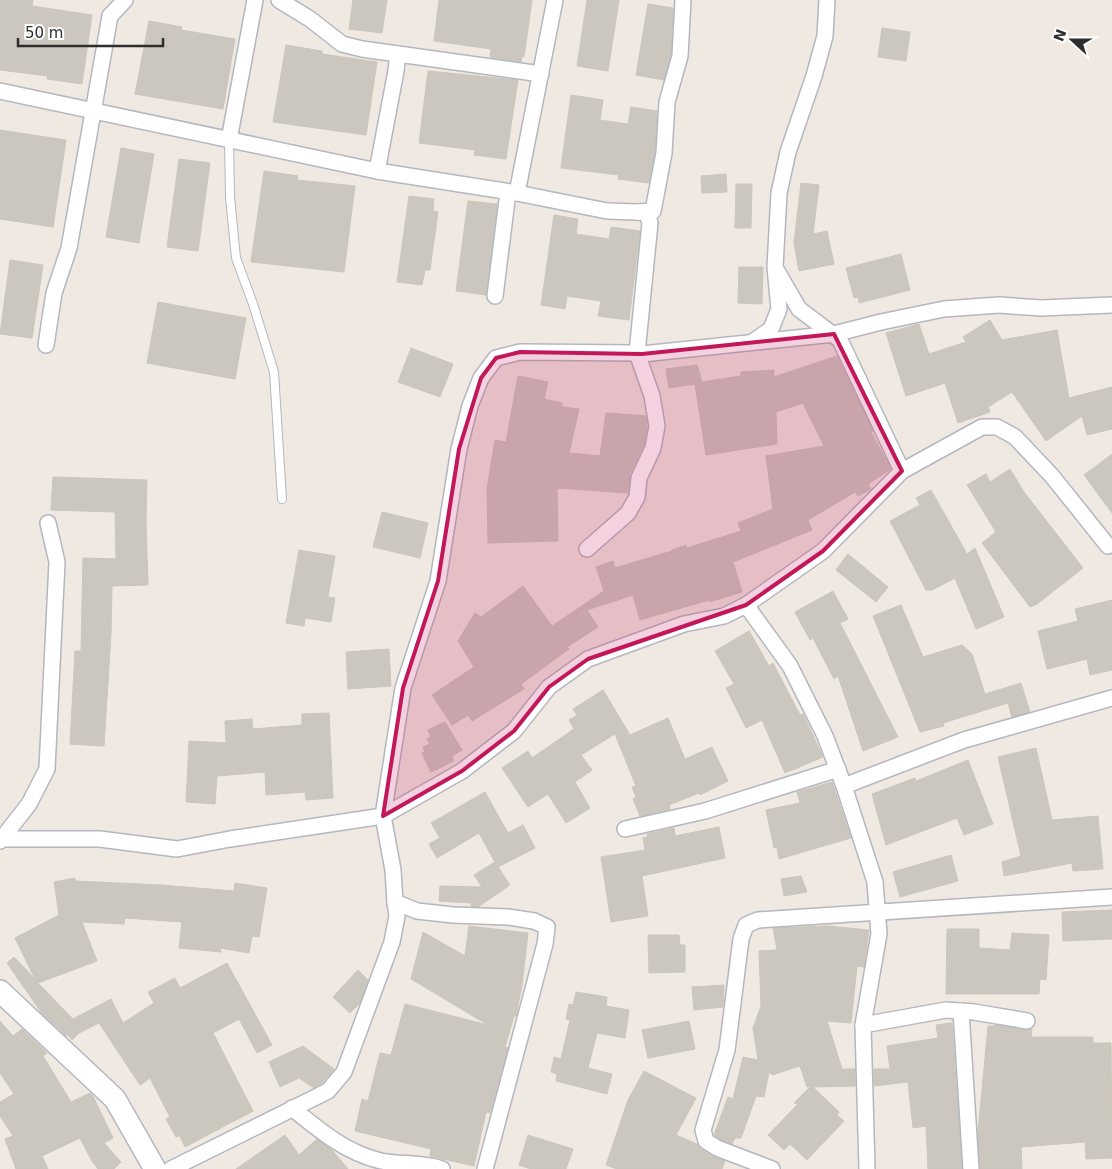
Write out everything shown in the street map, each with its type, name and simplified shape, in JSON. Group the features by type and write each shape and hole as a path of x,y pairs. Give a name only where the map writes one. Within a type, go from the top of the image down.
{"main road":[{"path":"0,991 115,1099 155,1169"}],"street":[{"path":"46,346 54,293 69,248 110,16 125,0"},
{"path":"229,140 255,0"},
{"path":"279,0 310,19 342,44 362,50 541,74"},
{"path":"494,296 513,193 556,0"},
{"path":"637,212 653,211 664,153 667,102 680,56 683,0"},
{"path":"753,342 771,329 779,310 775,267 779,193 788,152 814,76 825,36 828,0"},
{"path":"377,171 398,54"},
{"path":"0,91 377,171 513,193 607,211 647,213 650,223 637,352 653,404 657,426 653,448 639,478 637,497 628,513 587,549"},
{"path":"775,267 799,309 840,340 902,471"},
{"path":"171,1169 328,1091 344,1072 392,942 397,916 393,870 383,816 403,688 438,581 459,449 470,406 481,378 496,358 520,352 637,352 642,354 834,334 944,309 999,305 1041,308 1112,306"},
{"path":"1,840 100,839 178,849 230,839 383,816 462,771 514,731 549,687 588,659 684,624 724,616 746,606 823,551 902,471 982,427 997,427 1014,437 1046,470 1108,546"},
{"path":"1,840 29,804 47,769 57,562 48,523"},
{"path":"746,606 790,666 826,736 875,882 879,934 863,1025 868,1169"},
{"path":"844,786 964,740 1112,698"},
{"path":"625,829 705,811 838,769"},
{"path":"772,1169 717,1148 706,1141 703,1130 727,1050 741,939 746,925 758,920 1112,897"},
{"path":"395,902 417,911 453,915 508,917 534,921 547,927 545,944 485,1169"},
{"path":"863,1025 946,1010 1027,1021"},
{"path":"961,1011 971,1169"},
{"path":"292,1108 317,1129 352,1151 382,1161 415,1166 433,1166 442,1169"}],"lane":[{"path":"229,140 230,197 236,258 253,304 274,372 282,499"}],"highlighted area":[{"path":"834,334 902,471 823,551 746,605 588,659 549,687 514,731 462,771 383,816 403,688 438,581 459,449 481,378 496,358 520,352 642,354"}],"building":[{"path":"0,0 33,0 32,6 92,15 82,84 47,79 48,76 0,70"},
{"path":"353,0 387,0 382,33 349,29"},
{"path":"439,0 532,0 524,57 522,56 521,62 490,57 491,49 434,41"},
{"path":"587,0 619,0 608,71 577,66"},
{"path":"648,4 673,8 671,54 664,80 636,75"},
{"path":"149,21 182,27 181,30 235,39 223,109 135,94"},
{"path":"882,28 910,32 906,61 878,57"},
{"path":"286,45 322,51 322,54 377,62 366,135 273,122"},
{"path":"428,71 518,80 506,159 474,155 475,150 419,143"},
{"path":"571,95 603,100 600,120 628,124 631,107 657,111 655,152 649,183 618,179 619,175 561,168"},
{"path":"0,130 66,140 53,227 0,219"},
{"path":"121,148 154,154 139,243 106,237"},
{"path":"179,159 210,163 198,251 167,247"},
{"path":"264,171 298,176 297,180 355,186 344,272 251,262"},
{"path":"726,174 727,192 702,193 701,176"},
{"path":"801,183 819,185 813,234 827,231 834,264 799,271 794,243"},
{"path":"736,184 752,184 751,228 735,228"},
{"path":"409,196 434,199 433,211 438,212 430,270 425,270 422,285 397,282"},
{"path":"468,201 497,204 486,295 456,291"},
{"path":"554,215 578,219 576,234 609,239 611,227 640,231 629,320 598,316 601,301 567,296 565,309 541,305"},
{"path":"901,254 910,290 859,303 858,297 854,298 846,268"},
{"path":"10,260 43,265 32,338 0,334"},
{"path":"739,267 763,267 762,304 738,303"},
{"path":"158,302 246,318 235,379 147,363"},
{"path":"990,320 1002,340 1057,330 1069,398 1112,387 1112,429 1087,435 1082,416 1046,441 1012,392 988,407 990,412 958,423 945,383 906,396 886,333 919,324 929,354 966,342 963,337"},
{"path":"411,348 453,364 440,397 398,382"},
{"path":"837,356 873,431 871,432 891,469 868,484 871,489 858,496 855,492 808,520 812,530 733,562 742,592 640,620 633,595 587,610 598,627 567,647 569,649 521,684 524,689 472,721 468,715 452,725 432,695 474,667 458,641 475,613 481,617 523,586 552,626 604,591 596,567 613,561 615,568 686,545 687,548 741,531 738,523 773,509 766,456 824,446 803,403 776,412 777,444 706,455 695,384 669,388 666,369 697,365 702,382 741,376 741,372 774,370 774,377"},
{"path":"518,376 548,382 544,399 562,403 562,407 579,409 569,453 600,456 606,413 646,416 647,426 644,445 630,474 628,493 557,488 558,541 488,543 487,489 495,440 506,442"},
{"path":"1112,454 1112,513 1084,475"},
{"path":"1010,469 1024,492 1083,568 1037,604 1030,607 982,543 996,532 967,485 986,474 990,482"},
{"path":"53,477 147,480 148,585 112,586 104,746 70,744 75,651 81,651 83,558 116,559 115,512 51,510"},
{"path":"931,490 967,554 975,548 1004,617 976,629 955,578 932,590 926,590 890,521 920,505 916,498"},
{"path":"382,512 428,523 420,558 373,547"},
{"path":"299,550 335,556 328,597 335,598 331,622 305,618 304,626 286,623"},
{"path":"848,554 888,587 876,602 836,570"},
{"path":"833,591 848,619 840,623 898,737 863,751 838,676 834,679 813,638 810,640 795,612"},
{"path":"1112,600 1112,670 1090,675 1087,659 1047,669 1038,631 1078,621 1075,609"},
{"path":"901,605 923,657 962,645 972,654 985,694 1021,683 1030,712 1012,717 1008,703 943,723 944,726 920,732 873,616"},
{"path":"749,631 769,666 773,663 800,715 803,714 823,757 785,773 762,720 746,728 726,688 734,684 715,651"},
{"path":"389,649 391,686 348,689 346,652"},
{"path":"603,690 630,735 668,718 685,759 712,747 728,781 700,795 699,793 669,805 670,809 640,816 633,799 636,797 632,787 636,786 615,734 581,755 592,770 575,782 590,808 566,823 548,794 528,807 502,768 528,751 532,758 574,729 569,720 577,715 573,709"},
{"path":"329,713 333,798 306,800 305,792 266,795 265,772 217,776 215,804 186,802 189,741 226,743 225,721 252,719 253,729 302,725 302,714"},
{"path":"445,722 462,750 452,756 454,761 431,772 422,753 425,752 423,747 430,744 427,739 431,737 428,730"},
{"path":"1036,748 1052,820 1098,816 1103,869 1073,871 1072,863 1004,876 1002,862 1021,856 998,757"},
{"path":"968,760 993,824 964,835 957,818 886,845 872,794 915,778 916,781"},
{"path":"832,782 851,838 779,859 777,847 774,848 766,810 800,803 797,792"},
{"path":"485,792 508,833 523,825 535,848 498,867 510,885 478,907 471,906 472,903 439,901 440,886 482,887 474,875 495,862 479,833 437,858 429,844 440,838 431,823"},
{"path":"719,827 725,858 642,876 648,916 611,922 601,857 645,850 643,838 648,837 647,834 674,828 675,836"},
{"path":"951,855 958,881 900,897 893,872"},
{"path":"801,876 807,892 784,896 781,879"},
{"path":"75,878 75,881 234,891 235,883 267,888 259,937 252,936 249,953 220,948 221,952 179,948 182,922 125,918 124,924 82,922 97,961 38,983 73,1019 111,999 123,1023 154,1003 148,992 175,978 180,988 227,963 272,1045 257,1053 239,1019 213,1033 253,1111 185,1147 180,1136 176,1137 166,1119 170,1117 150,1078 140,1085 99,1023 79,1033 72,1040 41,1012 7,963 14,957 35,979 15,938 59,915 54,882"},
{"path":"1112,910 1112,939 1063,941 1062,912"},
{"path":"469,926 528,933 522,985 516,1016 514,1016 505,1047 508,1048 490,1113 486,1112 474,1166 430,1156 431,1149 355,1131 362,1099 368,1101 380,1053 391,1055 405,1004 488,1025 411,979 423,932 465,956"},
{"path":"827,926 869,930 864,967 857,966 851,1023 827,1021 842,1069 855,1069 855,1086 813,1087 839,1112 837,1115 844,1121 807,1160 790,1144 784,1150 768,1135 798,1104 794,1103 810,1087 807,1087 800,1066 772,1075 769,1072 764,1097 756,1096 741,1138 735,1138 732,1144 721,1140 714,1135 728,1097 733,1099 743,1057 758,1060 753,1028 761,1006 759,951 777,950 773,928"},
{"path":"947,929 979,929 979,948 1010,950 1012,933 1049,935 1046,980 1040,979 1039,994 946,994"},
{"path":"648,935 679,935 680,945 685,945 685,972 649,973"},
{"path":"358,970 368,980 360,1003 350,1013 333,997"},
{"path":"724,985 723,1007 694,1010 692,987"},
{"path":"576,992 607,997 606,1006 629,1010 625,1038 597,1033 588,1068 612,1074 607,1094 556,1081 557,1074 551,1072 554,1057 561,1059 570,1020 566,1019 569,1004 573,1005"},
{"path":"0,1021 13,1036 22,1029 47,1053 43,1056 71,1102 90,1093 93,1096 113,1138 104,1143 121,1162 114,1169 98,1169 80,1138 42,1156 48,1169 16,1169 5,1139 13,1136 0,1116 0,1102 14,1094 0,1073"},
{"path":"689,1021 695,1049 648,1058 642,1030"},
{"path":"952,1023 962,1169 928,1169 926,1126 913,1128 908,1082 874,1086 874,1069 890,1069 887,1046 938,1038 936,1025"},
{"path":"995,1025 1025,1030 1032,1029 1031,1037 1093,1037 1093,1043 1111,1043 1112,1158 1086,1159 1085,1142 1021,1147 1022,1169 980,1169 978,1132 988,1026"},
{"path":"303,1046 334,1069 322,1083 314,1088 299,1078 280,1087 269,1062"},
{"path":"644,1071 696,1098 676,1135 697,1144 712,1156 725,1161 722,1169 617,1169 606,1165 628,1100"},
{"path":"285,1135 299,1155 317,1139 332,1150 348,1169 236,1169"},
{"path":"528,1135 573,1149 566,1169 531,1169 519,1165"}]}
